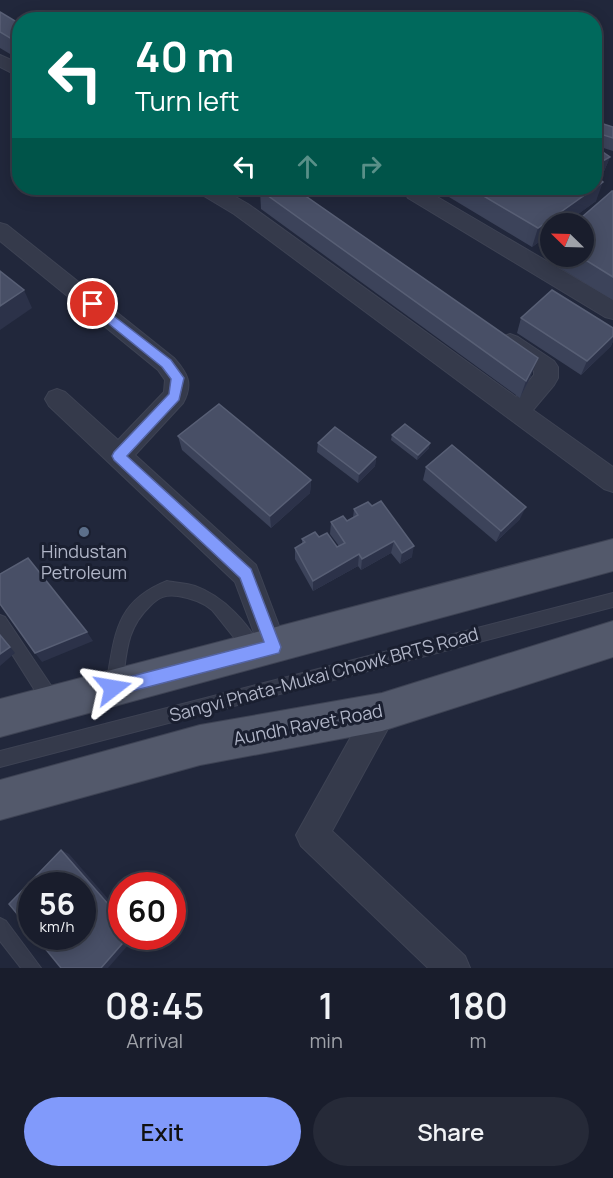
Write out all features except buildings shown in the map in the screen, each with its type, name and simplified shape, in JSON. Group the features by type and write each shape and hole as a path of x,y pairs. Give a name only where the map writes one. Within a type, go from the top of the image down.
{"main road":[{"path":"0,718 264,650 613,555"},
{"name":"Aundh Ravet Road","path":"0,800 200,745 382,712 613,639"}],"street":[{"path":"218,195 241,209 613,482"},
{"path":"418,195 613,311"},
{"path":"0,230 166,363 177,378 175,396 118,456"},
{"path":"490,329 546,367 546,378 517,412"},
{"path":"57,399 246,574 264,650"},
{"path":"382,712 312,836 453,968"}],"lane":[{"path":"113,688 123,631 132,613 152,594 167,588 194,592 215,603 239,629 264,650"},
{"name":"Sangvi Phata-Mukai Chowk BRTS Road","path":"0,759 613,600"},
{"path":"0,622 53,704"},
{"path":"0,927 32,968"}],"place":[{"name":"Hindustan Petroleum","path":"84,532"}],"route":[{"path":"93,304 166,363 177,378 175,396 118,456 246,574 273,647 113,688"}]}
